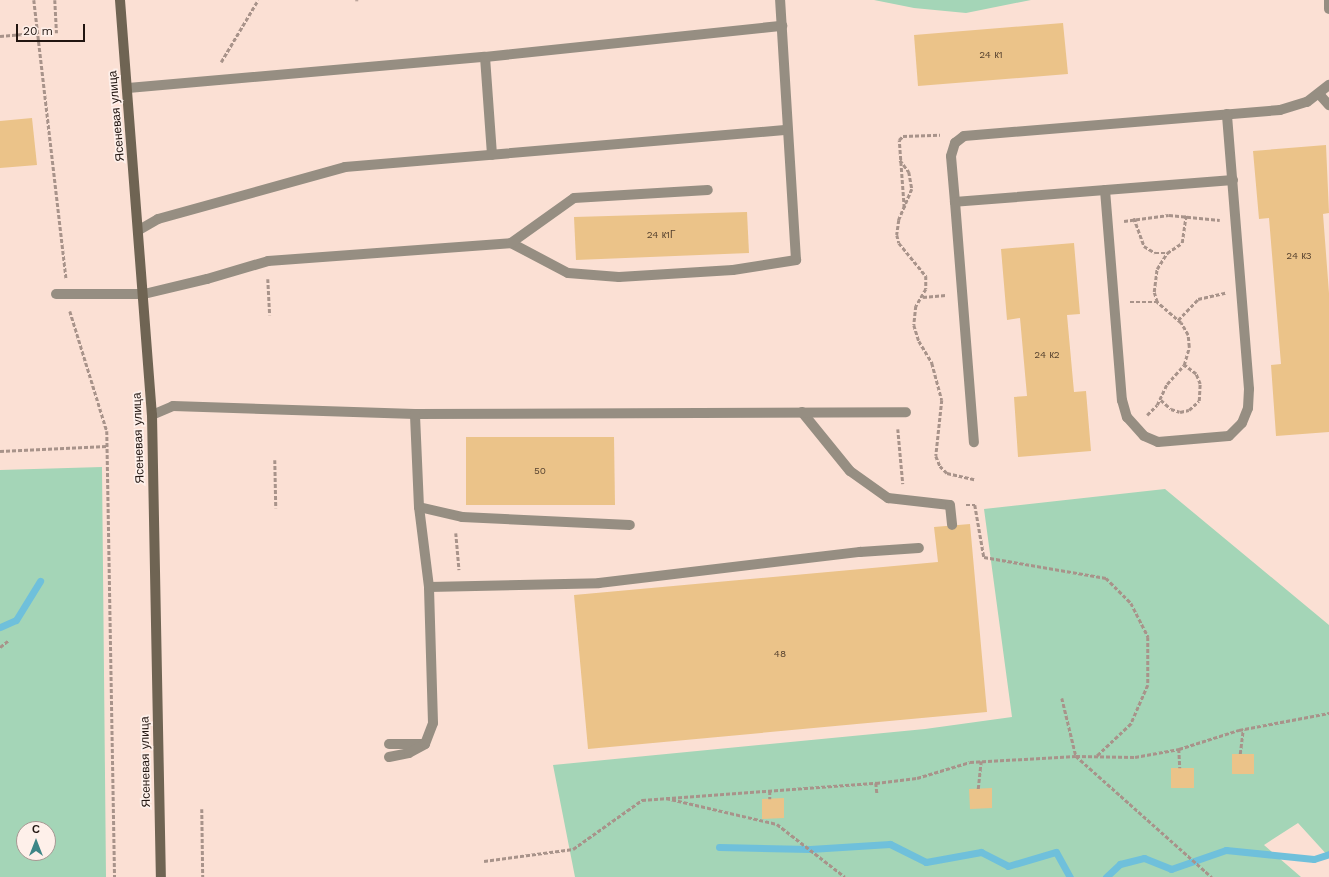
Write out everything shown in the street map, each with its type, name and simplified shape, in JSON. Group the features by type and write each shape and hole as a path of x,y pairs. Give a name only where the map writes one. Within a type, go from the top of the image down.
{"main road":[{"name":"Ясеневая улица","path":"120,0 144,294 152,415 161,877"}],"lane":[{"path":"511,243 568,273 619,277 733,270 796,260 780,0"},
{"path":"1328,0 1329,9"},
{"path":"128,88 485,57 782,26"},
{"path":"485,57 492,155"},
{"path":"974,442 952,148 958,139 970,135 1227,114 1296,106 1319,94 1329,85"},
{"path":"1319,94 1329,105"},
{"path":"1105,190 1122,400 1131,423 1144,436 1158,442 1229,436 1242,423 1248,408 1249,389 1227,114"},
{"path":"139,230 158,219 345,167 787,130"},
{"path":"955,202 1233,180"},
{"path":"56,294 67,292 144,294 268,261 511,243 574,198 708,190"},
{"path":"152,415 173,406 415,414 901,412"},
{"path":"802,412 850,471 888,498 950,506 952,525"},
{"path":"389,757 409,753 425,744 433,723 429,587 419,507 415,414"},
{"path":"419,507 454,516 630,526"},
{"path":"429,587 599,583 860,552 919,548"},
{"path":"389,744 425,744"}],"path":[{"path":"34,0 69,309 107,431 115,877"},
{"path":"55,0 57,33"},
{"path":"211,80 258,0"},
{"path":"0,36 38,33"},
{"path":"904,208 898,143 903,136 970,135"},
{"path":"900,160 912,179 911,193 898,220 897,235 899,243 926,276 926,289 914,314 914,325 919,341 932,363 942,400 936,456 940,466 947,473 974,479"},
{"path":"1131,423 1149,414 1161,400 1167,384 1184,365 1188,356 1189,339 1178,320 1157,302 1154,292 1155,275 1167,254 1182,243 1186,215"},
{"path":"1108,226 1134,218 1186,215 1236,225"},
{"path":"1134,218 1144,246 1155,253 1167,254"},
{"path":"268,276 270,315"},
{"path":"1178,320 1198,299 1222,293 1242,293"},
{"path":"922,297 962,294"},
{"path":"1114,298 1134,302 1157,302"},
{"path":"1161,400 1171,409 1180,412 1190,410 1199,401 1200,384 1196,374 1184,365"},
{"path":"901,412 905,500"},
{"path":"0,451 107,446"},
{"path":"275,460 276,508"},
{"path":"950,506 975,505 984,557 1106,578 1131,603 1148,637 1148,685 1131,724 1097,756"},
{"path":"454,516 461,586"},
{"path":"0,647 9,640"},
{"path":"1062,698 1076,756 1212,877"},
{"path":"484,861 573,849 642,800 876,783 917,778 970,762 981,761 1076,756 1136,757 1179,749 1243,729 1329,713"},
{"path":"1240,754 1243,729"},
{"path":"1179,749 1180,768"},
{"path":"978,789 981,761"},
{"path":"876,783 876,792"},
{"path":"770,791 770,799"},
{"path":"664,798 777,824 844,877"},
{"path":"202,809 203,877"}],"green space":[{"path":"874,0 1031,0 966,13 914,8"},
{"path":"102,467 106,877 0,877 0,470"},
{"path":"1165,489 1329,625 1329,857 1298,823 1264,845 1301,877 575,877 553,765 925,729 1012,717 984,509"}],"building":[{"path":"1063,23 1068,74 918,86 914,35"},
{"path":"32,118 37,165 0,168 0,121"},
{"path":"1326,145 1329,213 1323,214 1329,293 1329,432 1276,436 1271,365 1281,364 1269,218 1259,219 1253,151"},
{"path":"747,212 749,253 576,260 574,217"},
{"path":"1074,243 1080,314 1067,315 1074,392 1086,391 1091,451 1018,457 1014,397 1027,396 1020,318 1007,320 1001,249"},
{"path":"466,437 614,437 615,505 466,505"},
{"path":"970,524 987,712 588,749 574,595 938,562 934,527"},
{"path":"1232,754 1254,754 1254,774 1232,774"},
{"path":"1171,768 1194,768 1194,788 1171,788"},
{"path":"992,788 992,808 970,809 969,789"},
{"path":"784,798 784,818 762,819 762,799"}],"waterway":[{"path":"0,627 16,620 40,581"},
{"path":"719,847 810,849 890,844 926,862 981,852 1008,866 1056,852 1070,877"},
{"path":"1106,877 1120,864 1144,858 1171,869 1226,850 1314,859 1329,854"}]}
